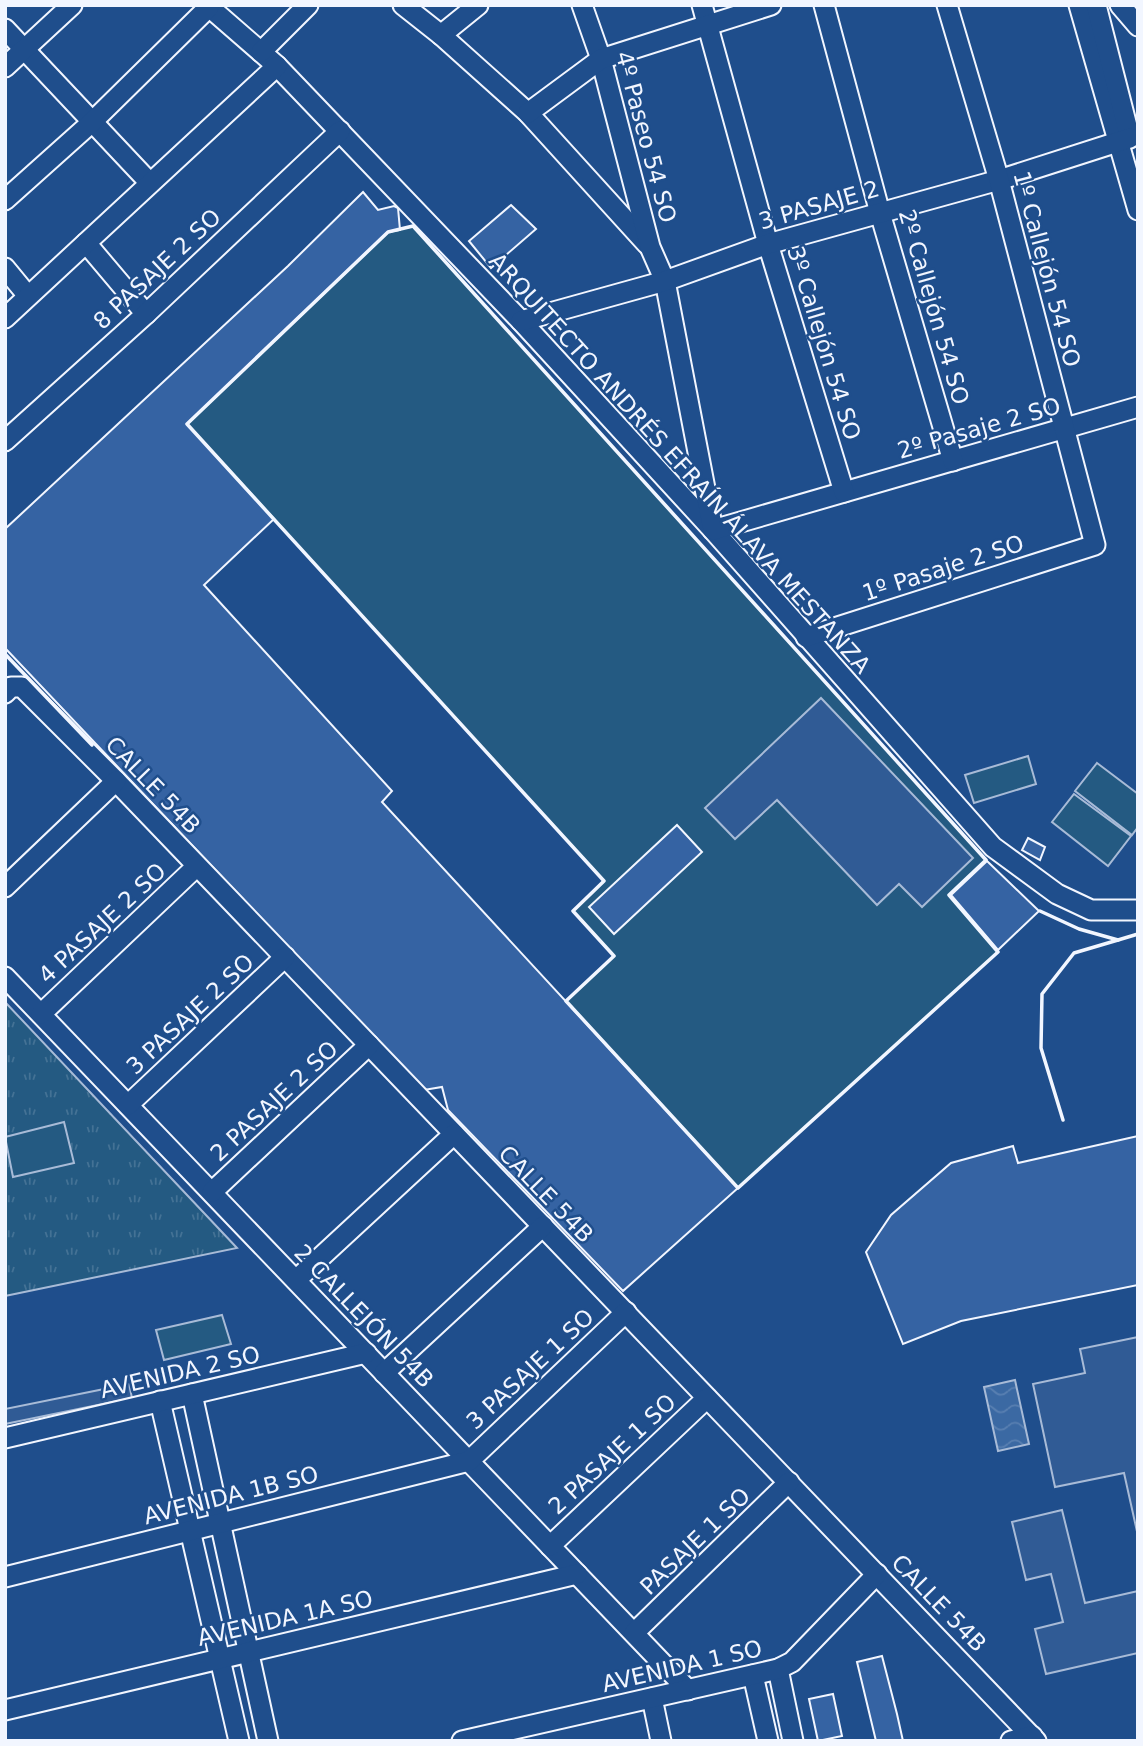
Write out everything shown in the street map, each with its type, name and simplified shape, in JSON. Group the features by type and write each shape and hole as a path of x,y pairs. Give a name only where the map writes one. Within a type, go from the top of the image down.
{"street":[{"path":"5,68 72,5"},
{"path":"261,51 308,5"},
{"path":"403,5 441,35 528,113 650,247"},
{"path":"441,35 478,5"},
{"name":"4º Paseo 54 SO","path":"582,5 601,59 650,247 665,281 713,530"},
{"path":"528,113 601,59 704,15 771,5"},
{"name":"2º Callejón 54 SO","path":"824,5 880,213 953,461"},
{"name":"1º Callejón 54 SO","path":"947,5 999,180 1095,545"},
{"path":"1079,5 1124,140 1138,161"},
{"path":"1096,5 1138,210"},
{"path":"1120,5 1138,26"},
{"path":"5,200 91,123 208,6"},
{"name":"ARQUITECTO ANDRÉS EFRAÍN ÁLAVA MESTANZA","path":"208,6 277,66 521,321 713,530 993,847 1057,894 1091,910 1138,910"},
{"name":"3º Callejón 54 SO","path":"704,15 768,244 844,492"},
{"path":"5,29 150,183"},
{"path":"5,318 277,66"},
{"name":"8 PASAJE 2 SO","path":"7,437 146,314 340,131"},
{"name":"3 PASAJE 2","path":"521,321 665,281 768,244 999,180 1124,140"},
{"path":"86,243 146,314"},
{"path":"5,268 28,296"},
{"name":"2º Pasaje 2 SO","path":"713,530 1138,407"},
{"name":"1º Pasaje 2 SO","path":"806,637 1095,545"},
{"name":"CALLE 54B","path":"11,689 22,687 116,781 1034,1738"},
{"path":"5,887 116,781"},
{"name":"4 PASAJE 2 SO","path":"41,1014 197,866"},
{"name":"3 PASAJE 2 SO","path":"128,1105 285,957"},
{"name":"2 CALLEJÓN 54B","path":"5,977 688,1690"},
{"name":"2 PASAJE 2 SO","path":"212,1192 369,1045"},
{"path":"296,1280 454,1134"},
{"path":"384,1373 543,1226"},
{"name":"3 PASAJE 1 SO","path":"468,1461 626,1312"},
{"name":"AVENIDA 2 SO","path":"5,1438 366,1353"},
{"path":"192,1394 268,1741"},
{"name":"2 PASAJE 1 SO","path":"550,1546 707,1398"},
{"path":"160,1402 239,1741"},
{"name":"AVENIDA 1B SO","path":"5,1577 468,1461"},
{"name":"PASAJE 1 SO","path":"634,1633 789,1482"},
{"name":"AVENIDA 1A SO","path":"5,1710 577,1574"},
{"name":"AVENIDA 1 SO","path":"462,1741 778,1669 792,1662 877,1574"},
{"path":"778,1669 793,1741"},
{"path":"753,1675 768,1741"},
{"path":"652,1698 661,1741"},
{"path":"1011,1741 1034,1738"}],"green space":[{"path":"413,226 986,860 949,895 998,952 738,1188 566,1001 614,956 573,911 604,881 187,424 388,232"},
{"path":"1028,756 1036,784 974,803 965,775"},
{"path":"1097,763 1138,794 1138,827 1132,835 1075,791"},
{"path":"1074,794 1131,836 1108,866 1052,822"},
{"path":"5,1002 237,1248 5,1296"},
{"path":"64,1122 74,1163 13,1177 5,1137"},
{"path":"222,1315 231,1344 164,1360 156,1330"}],"shaded area":[{"path":"821,698 973,858 922,907 899,884 877,905 777,800 735,839 705,808"},
{"path":"1138,1337 1138,1536 1124,1473 1055,1487 1033,1384 1085,1373 1080,1349"},
{"path":"129,1384 132,1398 5,1424 5,1409"},
{"path":"1062,1510 1085,1603 1138,1591 1138,1653 1046,1674 1035,1629 1063,1622 1051,1574 1026,1580 1012,1522"}],"water":[{"path":"1015,1380 1029,1444 998,1451 984,1387"}],"building":[{"path":"363,192 378,210 394,206 398,208 400,230 388,232 187,424 274,519 204,585 392,791 382,802 738,1188 623,1291 448,1110 442,1087 424,1090 5,648 5,529 288,266"},
{"path":"511,205 536,229 491,268 469,241"},
{"path":"677,825 702,852 614,934 589,907"},
{"path":"1028,838 1045,847 1040,860 1022,850"},
{"path":"987,861 1039,911 998,950 951,895"},
{"path":"1138,1136 1138,1285 961,1321 903,1344 866,1252 891,1215 951,1163 1013,1146 1018,1163"},
{"path":"882,1656 903,1741 876,1741 857,1662"},
{"path":"833,1694 842,1736 818,1741 809,1699"}],"wall":[{"path":"413,226 986,860 949,895 998,952 738,1188 566,1001 614,956 573,911 604,881 187,424 388,232 413,226"},
{"path":"5,654 92,745"},
{"path":"1040,911 1079,929 1118,940 1138,934"},
{"path":"1063,1120 1041,1048 1042,994 1074,953 1118,940"}]}
